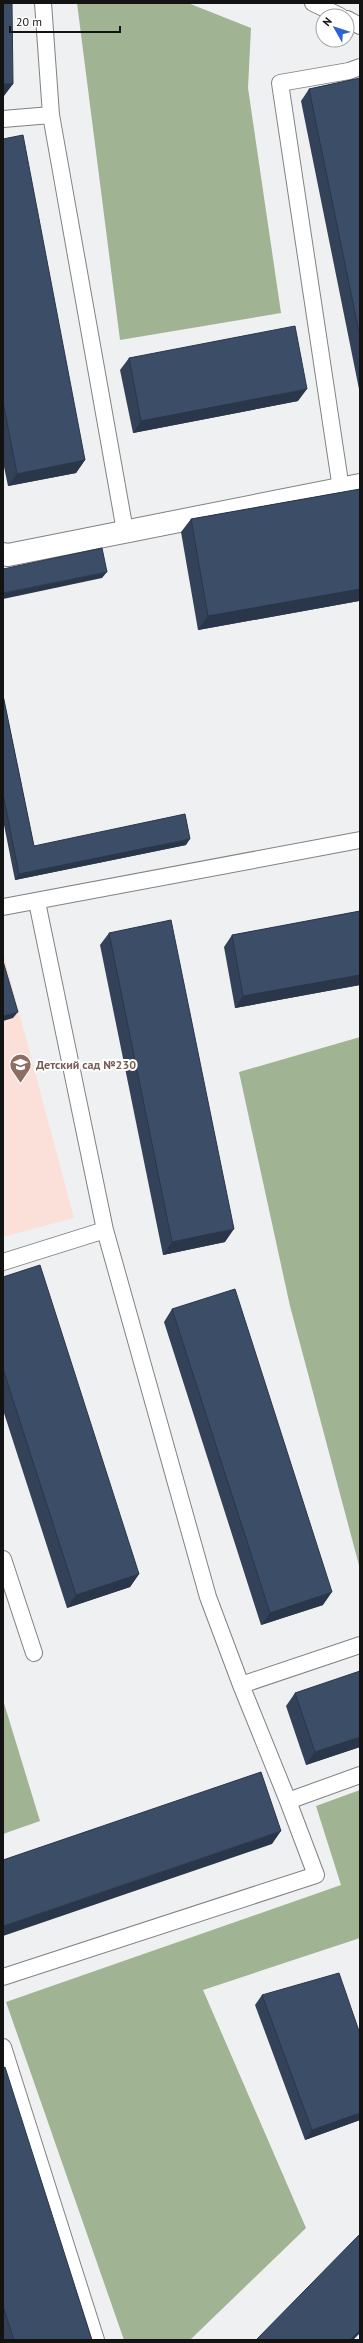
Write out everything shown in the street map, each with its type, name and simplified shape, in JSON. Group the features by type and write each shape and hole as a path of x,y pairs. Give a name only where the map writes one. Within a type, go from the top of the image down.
{"street":[{"path":"3,554 8,555 350,487"}],"lane":[{"path":"43,3 51,115 125,531"},
{"path":"313,3 323,8"},
{"path":"350,487 280,83 349,71 360,67"},
{"path":"3,119 51,115"},
{"path":"3,908 360,840"},
{"path":"3,1977 316,1875 208,1597 105,1230 36,902"},
{"path":"3,1262 105,1230"},
{"path":"3,1558 34,1653"},
{"path":"241,1685 360,1645"},
{"path":"288,1801 360,1775"},
{"path":"3,2047 96,2340"}],"shaded area":[{"name":"Детский сад №230","path":"3,952 74,1218 3,1237"}],"green space":[{"path":"77,3 188,3 251,28 248,88 281,313 120,340"},
{"path":"360,1037 360,1569 290,1306 239,1072"},
{"path":"3,1700 40,1821 3,1834"},
{"path":"360,1790 360,1938 203,1990 306,2228 190,2340 124,2340 6,2002 341,1885 316,1806"}],"building":[{"path":"3,3 12,3 13,84 3,84"},
{"path":"360,78 360,337 309,89"},
{"path":"23,135 85,460 17,474 3,402 3,139"},
{"path":"295,326 307,389 141,421 129,358"},
{"path":"360,489 360,589 208,616 191,519"},
{"path":"102,548 107,572 3,593 3,569"},
{"path":"3,695 34,846 185,814 190,839 19,874 3,794"},
{"path":"360,911 360,975 243,996 232,935"},
{"path":"171,920 234,1229 172,1242 109,933"},
{"path":"3,961 18,1012 3,1016"},
{"path":"40,1265 139,1574 76,1595 3,1369 3,1277"},
{"path":"235,1289 332,1592 270,1613 172,1309"},
{"path":"360,1671 360,1737 315,1752 295,1693"},
{"path":"261,1772 281,1831 3,1926 3,1860"},
{"path":"339,1973 360,2034 360,2113 312,2130 262,1995"},
{"path":"5,2067 92,2340 14,2340 3,2306 3,2068"},
{"path":"360,2234 360,2330 350,2340 256,2340"}],"place":[{"name":"Детский сад №230","path":"21,1084"}]}
